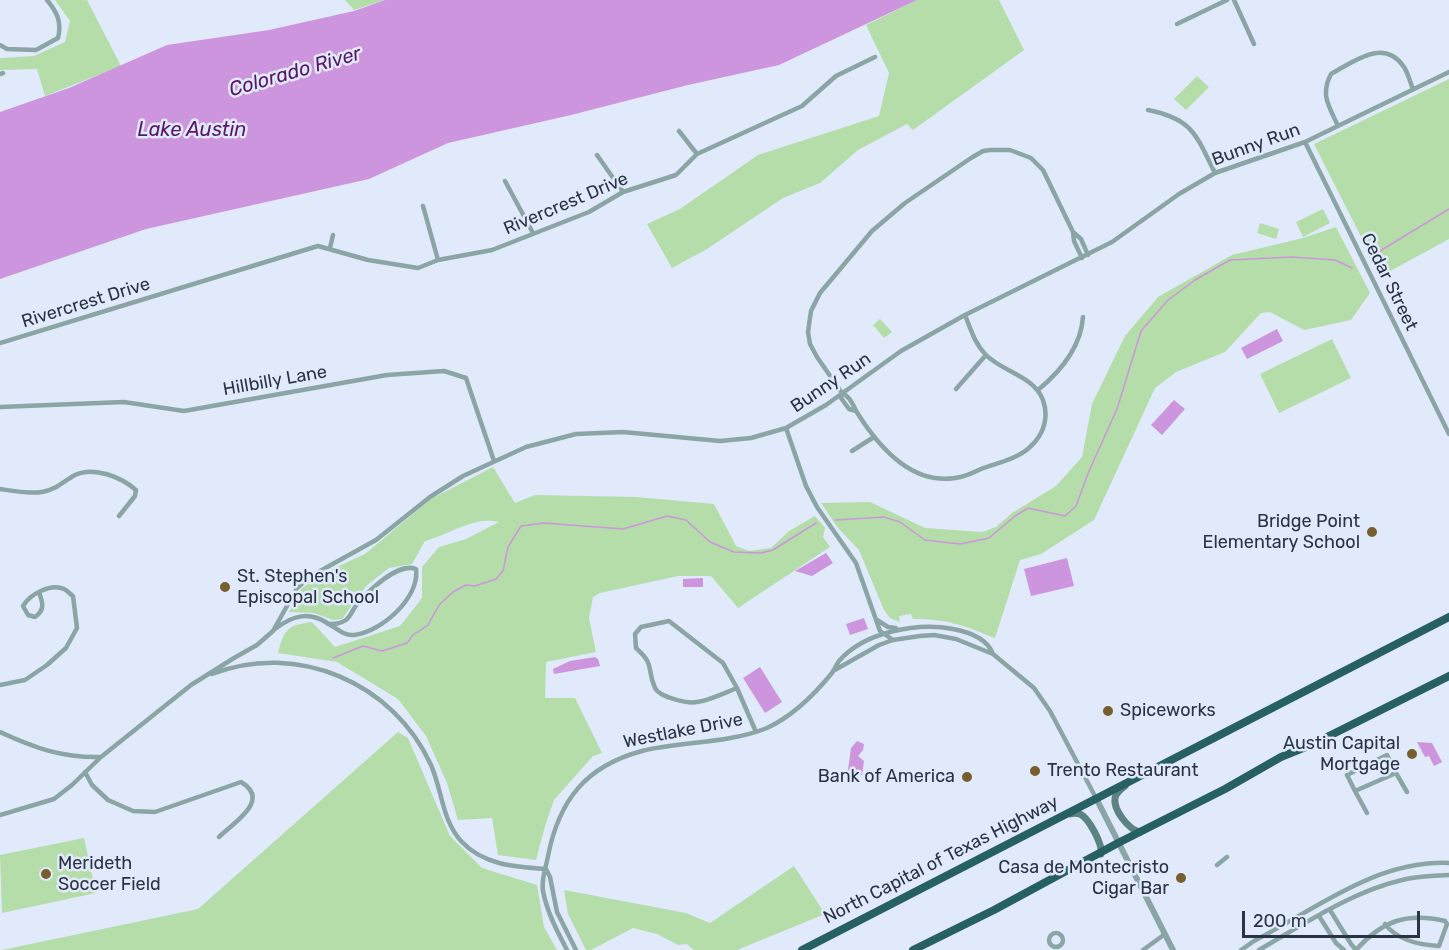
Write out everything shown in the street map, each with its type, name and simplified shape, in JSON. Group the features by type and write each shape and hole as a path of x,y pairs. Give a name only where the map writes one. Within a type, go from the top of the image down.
{"highway":[{"name":"North Capital of Texas Highway","path":"802,950 1449,617"},
{"path":"913,950 1225,789 1281,757 1313,744 1449,676"}],"main road":[{"path":"1133,779 1120,790 1115,800 1117,809 1129,827 1141,832"},
{"path":"1065,814 1082,815 1101,845 1101,854"}],"street":[{"path":"0,45 7,49 36,50 58,38 60,30 57,13 47,0"},
{"path":"1177,24 1227,0"},
{"path":"1234,0 1254,44"},
{"path":"1338,126 1324,96 1328,80 1331,74 1372,52 1381,52 1391,56 1403,66 1413,89"},
{"name":"Rivercrest Drive","path":"0,343 318,246 359,258 418,268 438,260 492,250 589,212 623,192 676,175 697,154 802,106 836,76 875,57"},
{"name":"Bunny Run","path":"204,678 257,645 273,631 297,588 311,576 376,540 430,497 463,476 526,447 576,434 623,432 720,441 751,438 786,428 826,405 901,351 965,315 1088,255 1135,227 1179,194 1215,173 1305,142 1449,72"},
{"path":"1148,110 1169,114 1186,124 1198,139 1215,173"},
{"path":"679,131 697,154"},
{"name":"Cedar Street","path":"1305,142 1449,434"},
{"path":"965,315 977,345 986,355 1038,390 1046,414 1043,428 1033,445 1027,450 955,478 927,477 911,470 892,457 874,437 846,394 842,393 831,378 810,344 809,321 814,301 884,220 970,158 990,150 1010,150 1031,158 1043,170 1073,232 1074,241 1082,258"},
{"path":"597,155 623,192"},
{"path":"505,181 533,233"},
{"path":"423,206 438,260"},
{"path":"1073,232 1081,239 1088,255"},
{"path":"330,248 333,234"},
{"path":"1038,390 1056,375 1068,359 1082,331 1083,317"},
{"path":"956,389 986,355"},
{"name":"Hillbilly Lane","path":"0,407 124,402 184,411 387,375 444,371 466,378 494,461"},
{"path":"786,428 806,486 817,507 856,563 882,635 893,640"},
{"path":"852,451 874,437"},
{"path":"0,489 40,493 52,490 73,476 94,471 105,474 136,490 135,496 119,516"},
{"path":"273,631 288,619 304,615 318,618 337,630 355,635 378,624 407,602 414,589 416,569 414,567 402,569 388,576 357,605 345,621 339,624 328,624"},
{"path":"0,685 25,680 47,665 66,648 77,628 73,596 64,589 51,588 39,592 26,600 23,606 28,615 34,617 41,613 43,606 39,592"},
{"path":"877,620 888,627 900,629"},
{"path":"737,688 695,703 663,696 658,693 654,685 648,659 636,648 634,634 641,627 669,621 723,663 737,688 756,732"},
{"name":"Westlake Drive","path":"567,950 549,913 542,877 546,869 554,829 564,806 585,780 595,772 616,760 643,751 756,732 778,723 808,700 846,655 882,635 900,629 930,627 960,631 989,644 993,654"},
{"name":"Westlake Drive","path":"833,671 866,651 893,640 920,636 943,636 993,654 1034,688 1050,711 1173,950"},
{"path":"0,815 54,799 101,757 191,685 204,678 236,667 264,663 295,664 320,669 364,688 392,711 419,742 434,774 451,827 461,841 474,852 510,866 546,869"},
{"path":"0,732 38,749 83,758 101,757"},
{"path":"1367,813 1347,775 1387,755 1407,792"},
{"path":"85,772 92,785 108,800 133,811 155,812 241,782 249,787 253,801 247,811 219,837"},
{"path":"1355,791 1396,773"},
{"path":"1217,865 1227,857"},
{"path":"1437,863 1437,876"},
{"path":"1241,950 1367,879 1401,868 1449,863"},
{"name":"Westlake Drive","path":"546,869 550,876 557,912 576,950"},
{"path":"1260,950 1319,916 1376,888 1404,879 1449,875"},
{"path":"1321,905 1356,950 1385,924 1428,917 1447,924 1439,946 1400,937 1390,931 1385,924"},
{"path":"1319,916 1336,943 1344,950"},
{"path":"1143,950 1165,934"}],"green space":[{"path":"55,0 87,0 121,66 45,96 37,69 0,70 0,58 34,56 65,42 70,21"},
{"path":"345,0 385,0 354,10"},
{"path":"917,0 999,0 1024,50 913,130 907,124 858,150 820,183 783,198 707,249 672,268 647,224 680,209 758,155 879,116 889,73 866,25"},
{"path":"1197,76 1209,87 1186,110 1174,99"},
{"path":"1449,79 1449,239 1381,276 1314,144"},
{"path":"1323,209 1330,223 1303,237 1296,222"},
{"path":"1260,223 1279,229 1276,239 1257,233"},
{"path":"1336,227 1370,293 1351,320 1304,330 1270,312 1261,313 1225,352 1176,372 1155,388 1094,520 1041,554 1020,560 995,638 955,624 913,619 911,614 899,616 900,622 890,618 884,610 859,550 838,528 821,503 870,502 925,528 982,532 996,527 1012,513 1056,486 1082,457 1092,404 1125,336 1158,297 1232,255 1303,238"},
{"path":"880,319 892,332 884,338 873,325"},
{"path":"1332,339 1351,378 1279,413 1260,374"},
{"path":"493,467 515,503 535,495 636,497 714,504 736,546 749,551 771,548 789,531 815,516 825,528 823,537 830,547 738,608 711,576 678,576 600,593 593,597 589,618 596,652 546,662 545,698 575,698 602,753 593,756 554,800 536,860 498,855 492,818 458,820 447,783 426,736 398,699 337,662 278,653 285,633 292,627 304,623 312,622 335,647 400,626 422,598 422,567 439,547 466,539 499,522 470,524 425,541 412,564 389,568 366,586 342,619 333,620 314,613 289,612 301,589 324,573 365,554 431,499"},
{"path":"398,732 408,738 450,836 482,868 537,885 544,927 557,950 2,950 198,909"},
{"name":"Merideth Soccer Field","path":"84,838 96,893 2,913 0,855"},
{"path":"794,866 825,914 737,950 694,950 687,944 678,945 657,934 633,928 591,950 586,950 568,914 564,890 686,913 710,923"}],"water":[{"name":"Lake Austin","path":"385,0 917,0 779,65 448,143 369,179 146,229 0,279 0,112 69,88 167,45 269,30 354,11"},
{"path":"1277,329 1283,341 1247,359 1241,348"},
{"path":"1174,400 1185,409 1162,435 1151,425"},
{"path":"826,553 833,563 812,576 795,571"},
{"path":"1067,558 1074,586 1031,596 1024,569"},
{"path":"703,578 703,587 683,587 683,579"},
{"path":"864,618 868,629 850,635 846,624"},
{"path":"595,657 600,666 554,674 553,669 570,661"},
{"path":"760,667 782,702 765,713 743,678"},
{"path":"857,741 864,744 858,756 864,761 862,775 849,773 848,770 851,748"},
{"path":"1417,742 1432,743 1442,762 1434,766 1429,756 1425,757"}],"waterway":[{"path":"1370,257 1449,209"},
{"path":"835,520 884,517 900,522 925,540 960,544 989,538 1028,508 1065,516 1076,506 1117,409 1141,331 1168,300 1195,280 1230,260 1292,257 1335,260 1352,268"},
{"path":"333,658 363,646 382,651 407,643 413,635 428,625 439,605 453,592 466,585 475,586 496,579 503,571 508,547 521,526 544,523 623,529 667,516 686,520 710,542 734,552 761,553 773,550 816,523"}],"place":[{"name":"Bridge Point Elementary School","path":"1372,532"},
{"name":"St. Stephen's Episcopal School","path":"225,587"},
{"name":"Spiceworks","path":"1108,711"},
{"name":"Austin Capital Mortgage","path":"1412,754"},
{"name":"Trento Restaurant","path":"1035,771"},
{"name":"Bank of America","path":"967,777"},
{"name":"Merideth Soccer Field","path":"46,874"},
{"name":"Casa de Montecristo Cigar Bar","path":"1181,878"}],"water label":[{"name":"Colorado River","path":"295,72"}]}
